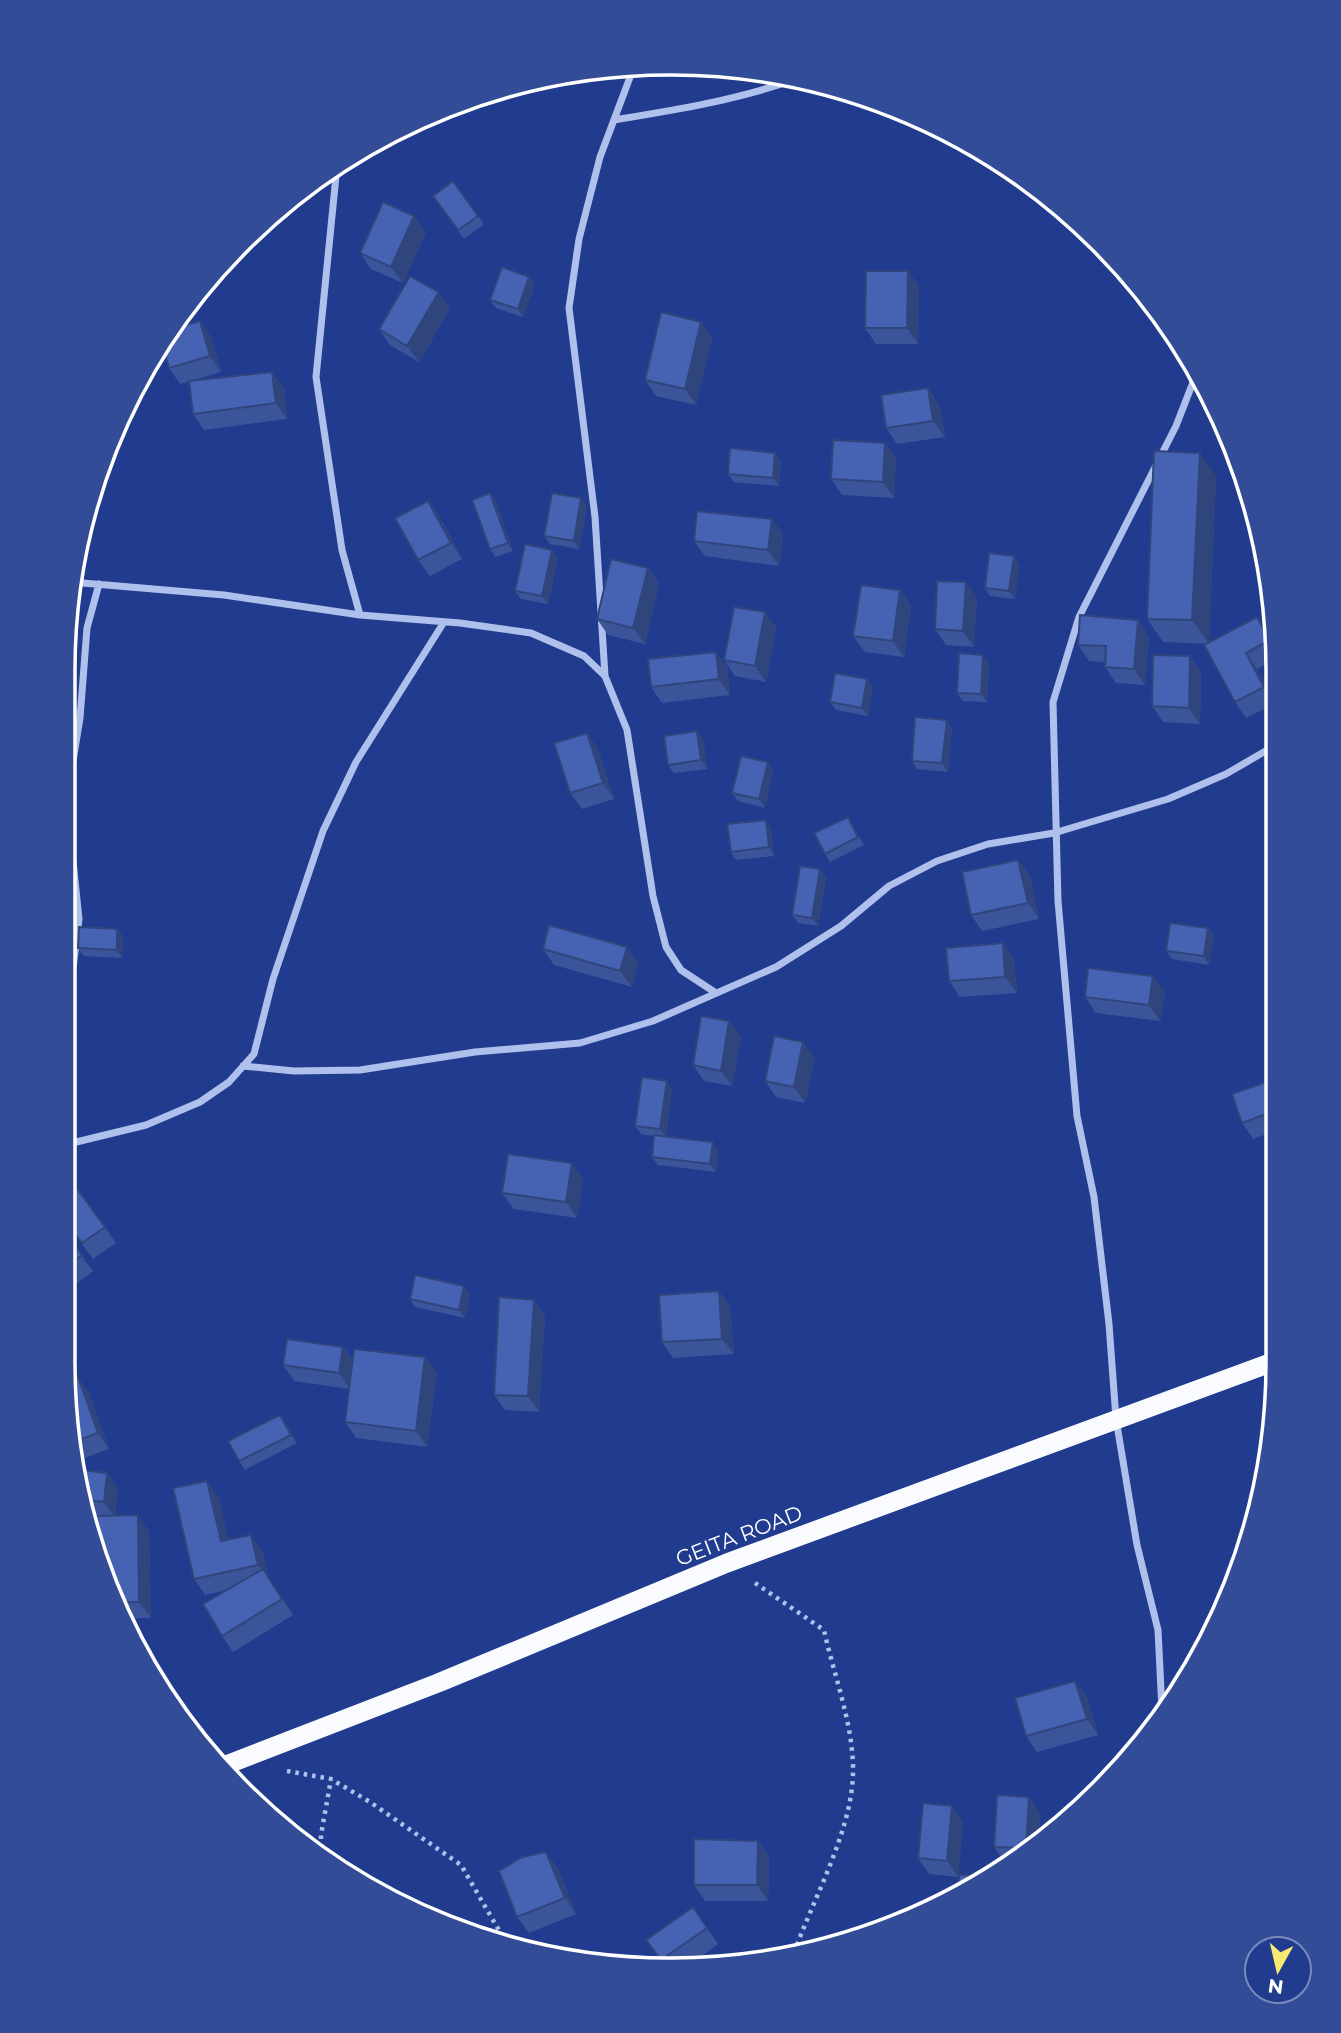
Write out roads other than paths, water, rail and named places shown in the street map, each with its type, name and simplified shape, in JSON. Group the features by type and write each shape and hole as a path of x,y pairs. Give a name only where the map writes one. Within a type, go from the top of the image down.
{"highway":[{"name":"GEITA ROAD","path":"231,1763 438,1684 727,1563 1266,1365"}],"street":[{"path":"630,77 600,157 579,239 569,308 595,517 606,676 627,730 653,896 666,947 681,970 716,993"},
{"path":"614,120 711,102 778,85"},
{"path":"336,179 316,377 342,550 360,615"},
{"path":"1162,1697 1158,1630 1137,1545 1116,1419 1109,1324 1094,1198 1074,1090 1054,832 1053,702 1079,617 1176,426 1192,385"},
{"path":"82,583 224,595 360,615 531,633 584,656 606,676"},
{"path":"75,750 87,628 99,584"},
{"path":"75,1142 146,1125 168,1116 220,1089 254,1054 273,979 323,831 356,762 444,622"},
{"path":"243,1066 294,1071 360,1070 475,1052 580,1043 653,1021 776,967 841,926 889,886 937,861 988,844 1054,832 1168,799 1226,774 1266,751"},
{"path":"75,880 79,919 75,952"}]}
